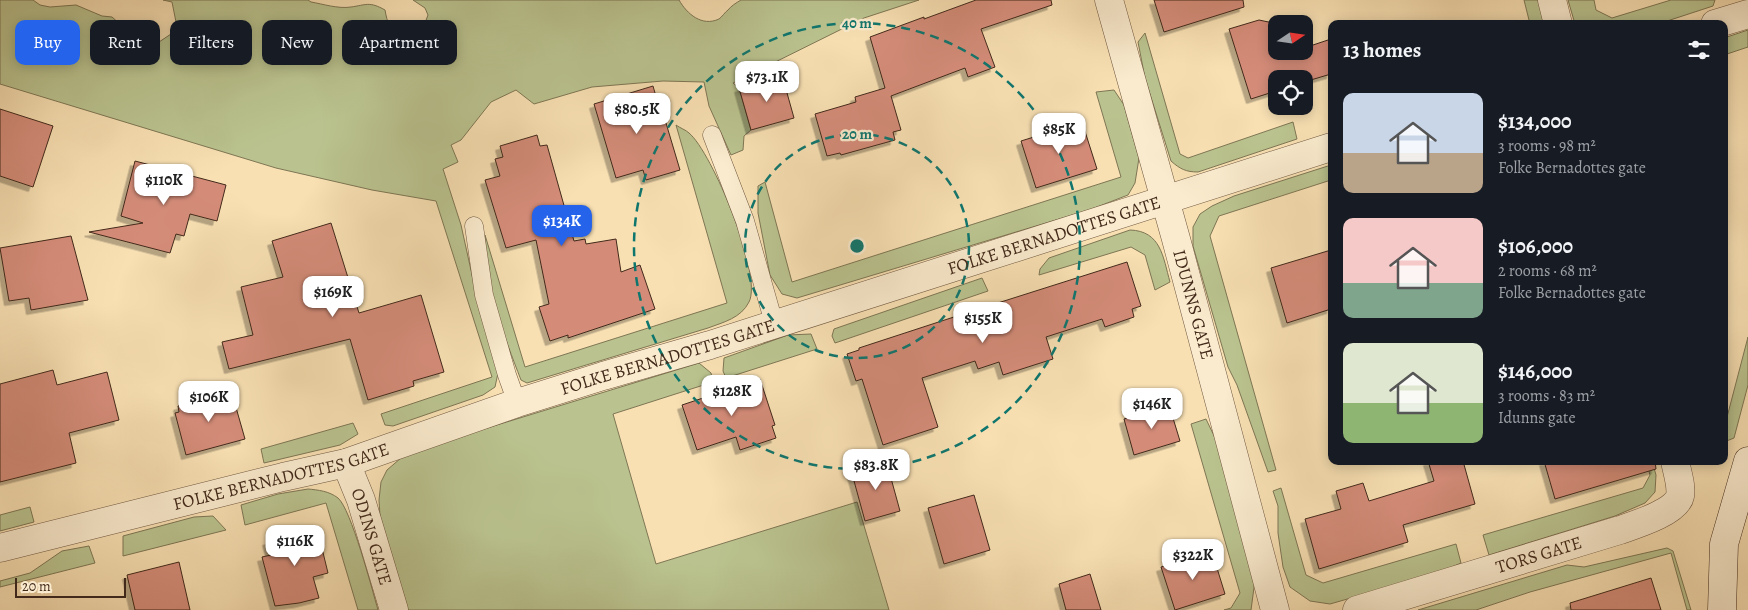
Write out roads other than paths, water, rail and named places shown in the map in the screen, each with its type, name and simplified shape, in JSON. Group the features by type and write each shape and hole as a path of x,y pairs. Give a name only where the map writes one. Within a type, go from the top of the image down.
{"street":[{"name":"IDUNNS GATE","path":"1109,0 1275,610"},
{"path":"1552,0 1557,20"},
{"path":"1728,20 1748,14"},
{"name":"FOLKE BERNADOTTES GATE","path":"0,548 283,476 346,463 517,403 710,345 774,323 1328,148"},
{"path":"1722,610 1724,544 1748,460"},
{"name":"ODINS GATE","path":"346,463 361,500 394,610"},
{"name":"TORS GATE","path":"1357,610 1620,530 1652,518 1676,506 1680,497 1675,465"}],"lane":[{"path":"712,135 745,221 774,323"},
{"path":"474,226 484,294 517,403"}]}
